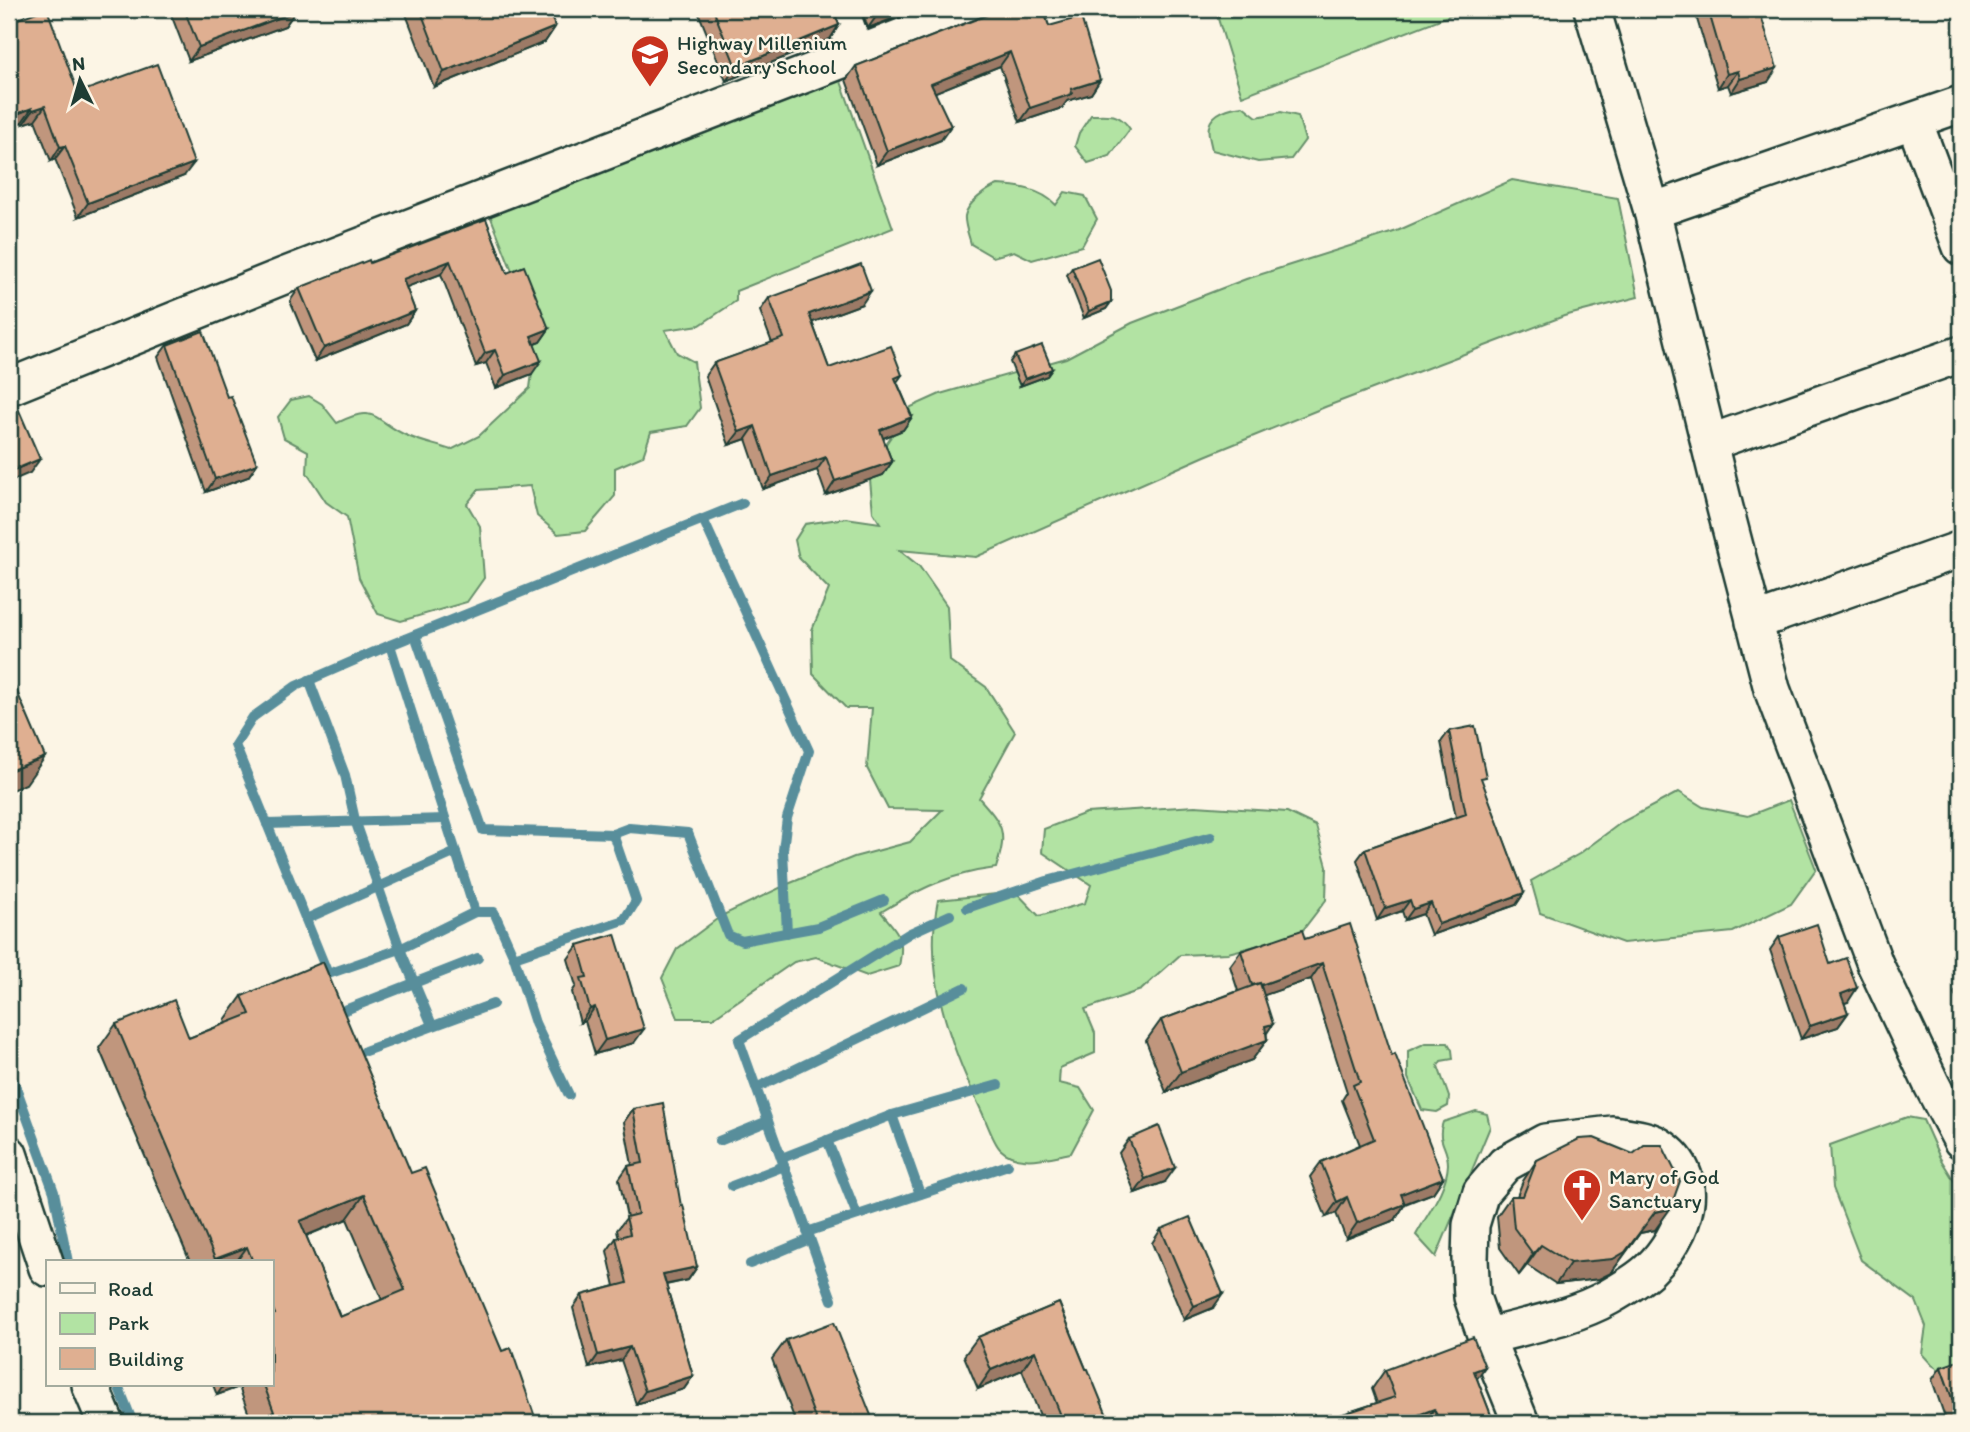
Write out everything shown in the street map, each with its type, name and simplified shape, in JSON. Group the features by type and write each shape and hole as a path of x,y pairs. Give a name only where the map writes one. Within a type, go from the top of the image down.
{"street":[{"path":"840,9 856,53"},
{"path":"9,387 298,270 974,9"},
{"path":"1592,9 1652,211 1772,689 1875,964 1961,1140"},
{"path":"1652,211 1961,104"},
{"path":"1914,121 1961,247"},
{"path":"1709,443 1961,354"},
{"path":"1754,622 1961,549"},
{"path":"1486,1337 1606,1299 1651,1268 1682,1223 1687,1203 1686,1178 1672,1157 1653,1143 1612,1134 1545,1142 1505,1164 1481,1192 1471,1225 1472,1297 1486,1337 1521,1423"},
{"path":"9,1154 46,1265"},
{"path":"90,1386 106,1423"}],"green space":[{"path":"1215,9 1455,9 1456,13 1242,96"},
{"path":"838,73 893,228 736,291 736,301 700,325 665,330 677,353 694,362 700,408 687,426 651,432 643,456 615,468 615,496 585,531 558,534 537,516 530,486 478,490 467,504 480,526 484,578 467,602 401,621 378,614 359,578 347,517 326,502 307,473 308,451 284,438 278,417 291,400 309,396 322,404 337,423 350,417 369,414 408,436 451,450 479,436 530,388 533,366 533,324 488,210"},
{"path":"1243,106 1257,117 1281,112 1298,116 1305,140 1291,159 1258,162 1212,150 1208,132 1211,121 1223,111"},
{"path":"1091,115 1118,117 1130,129 1110,156 1088,163 1075,146 1079,133"},
{"path":"1512,180 1618,198 1638,297 1564,316 1325,407 1205,456 976,557 899,550 919,566 947,606 950,661 986,687 1015,732 979,798 1001,829 1002,845 996,868 936,883 881,912 901,942 899,966 867,976 816,957 794,962 713,1018 678,1018 662,978 677,949 721,916 788,884 854,857 910,842 942,810 888,809 867,768 872,708 846,708 813,674 812,630 829,589 799,558 795,540 805,524 846,518 880,523 873,512 869,469 911,407 940,394 1066,358 1132,323 1246,279 1397,231"},
{"path":"998,185 1036,192 1056,205 1065,192 1085,196 1097,219 1082,246 1032,260 1014,251 993,257 971,244 965,216 973,202"},
{"path":"1679,792 1703,807 1748,816 1789,800 1816,869 1791,904 1733,932 1623,943 1540,913 1531,881 1579,854 1622,822"},
{"path":"1195,806 1287,812 1316,826 1327,866 1326,900 1299,935 1228,953 1180,955 1141,990 1085,1009 1095,1033 1095,1053 1060,1068 1059,1083 1080,1088 1094,1110 1071,1153 1034,1159 1007,1155 997,1146 992,1136 959,1060 942,1008 934,954 938,900 1016,892 1039,916 1085,903 1091,885 1042,852 1044,829 1086,813"},
{"path":"1426,1043 1448,1043 1452,1050 1453,1059 1441,1061 1438,1066 1449,1097 1448,1106 1437,1112 1422,1110 1408,1078 1408,1051"},
{"path":"1476,1111 1487,1114 1490,1127 1436,1257 1416,1235 1436,1201 1447,1173 1448,1164 1441,1129 1443,1122"},
{"path":"1907,1117 1923,1120 1940,1158 1961,1192 1961,1384 1932,1365 1922,1354 1926,1326 1916,1301 1861,1260 1833,1188 1830,1145"}],"building":[{"path":"45,9 78,93 157,64 194,163 88,203 65,146 60,147 45,106 9,117 9,22"},
{"path":"184,9 294,9 295,12 199,47"},
{"path":"420,9 549,9 555,27 444,72"},
{"path":"713,9 833,9 839,25 736,67"},
{"path":"876,9 892,9 878,14"},
{"path":"998,9 1043,9 1049,26 1081,17 1100,80 1071,89 1072,94 1030,108 1010,52 931,84 951,126 887,151 856,66"},
{"path":"1708,9 1759,9 1777,68 1740,79 1738,71 1727,74"},
{"path":"486,219 507,273 524,266 549,329 531,336 541,361 505,375 495,350 485,353 450,261 403,279 415,311 324,348 299,288"},
{"path":"1098,258 1111,291 1111,302 1089,311 1072,268"},
{"path":"861,264 871,291 809,314 829,368 891,346 902,375 895,378 912,417 880,430 892,462 835,481 826,457 772,476 755,426 739,432 714,363 784,338 769,298"},
{"path":"203,331 227,397 231,396 257,464 215,479 167,345"},
{"path":"1042,345 1052,369 1025,379 1015,355"},
{"path":"14,399 40,459 9,472 9,402"},
{"path":"9,673 45,757 9,771"},
{"path":"1475,726 1486,777 1481,778 1524,893 1439,924 1431,903 1413,909 1410,900 1385,908 1365,849 1466,814 1449,731"},
{"path":"1350,924 1392,1056 1395,1054 1443,1178 1401,1194 1405,1204 1357,1223 1347,1197 1337,1202 1321,1162 1374,1139 1353,1085 1360,1082 1322,963 1261,985 1252,985 1241,951 1302,930 1305,939"},
{"path":"1817,924 1830,964 1846,958 1857,988 1841,994 1848,1013 1810,1026 1779,937"},
{"path":"615,934 644,1029 605,1040 595,1007 590,1009 581,978 587,977 578,945"},
{"path":"323,962 411,1173 425,1168 502,1351 511,1348 537,1423 258,1423 256,1419 274,1412 264,1386 273,1386 273,1260 252,1260 247,1247 215,1259 116,1024 174,1000 189,1038 250,1014 242,996","holes":["364,1195 405,1290 340,1317 300,1221"]},
{"path":"1260,983 1273,1024 1265,1026 1267,1040 1181,1072 1161,1020"},
{"path":"663,1103 681,1206 683,1205 697,1267 663,1274 693,1376 645,1391 630,1347 598,1355 582,1295 627,1283 616,1238 630,1234 626,1217 638,1214 628,1166 643,1163 633,1109"},
{"path":"1159,1126 1175,1168 1145,1179 1129,1139"},
{"name":"Mary of God Sanctuary","path":"1594,1138 1633,1154 1644,1145 1662,1145 1680,1181 1670,1209 1655,1212 1625,1252 1613,1259 1570,1263 1541,1245 1533,1254 1514,1228 1511,1196 1523,1196 1537,1160 1579,1139"},
{"path":"1190,1217 1223,1294 1194,1306 1161,1229"},
{"path":"1059,1303 1110,1423 1064,1423 1035,1351 991,1370 978,1337"},
{"path":"834,1322 874,1423 817,1423 786,1340"},
{"path":"1473,1337 1485,1367 1474,1371 1494,1423 1440,1423 1434,1409 1397,1423 1343,1423 1340,1415 1395,1397 1385,1370"},
{"path":"1961,1360 1961,1423 1941,1367"}],"waterway":[{"path":"569,1095 535,1023 514,957 494,912 475,912 400,949 328,974 235,745 253,717 296,686 390,645 743,503"},
{"path":"703,519 809,751 787,818 783,850 787,933"},
{"path":"415,635 483,830 613,834"},
{"path":"390,645 475,912"},
{"path":"309,680 345,775 355,820 400,949 432,1025"},
{"path":"267,824 445,819"},
{"path":"514,957 624,920 636,901 613,834 629,828 688,833 728,935 742,941 818,927 884,900"},
{"path":"967,908 1047,881 1211,837"},
{"path":"306,919 456,852"},
{"path":"832,1300 739,1040 910,933 950,915"},
{"path":"345,1010 478,958"},
{"path":"756,1088 964,988"},
{"path":"365,1051 493,1004"},
{"path":"9,1068 54,1192 68,1260"},
{"path":"782,1158 892,1115 998,1085"},
{"path":"892,1115 920,1194"},
{"path":"719,1141 768,1121"},
{"path":"827,1140 857,1215"},
{"path":"807,1232 1008,1165"},
{"path":"732,1186 784,1166"},
{"path":"750,1264 810,1239"},
{"path":"118,1386 133,1423"}],"place":[{"name":"Highway Millenium Secondary School","path":"650,88"},
{"name":"Mary of God Sanctuary","path":"1582,1222"}]}
